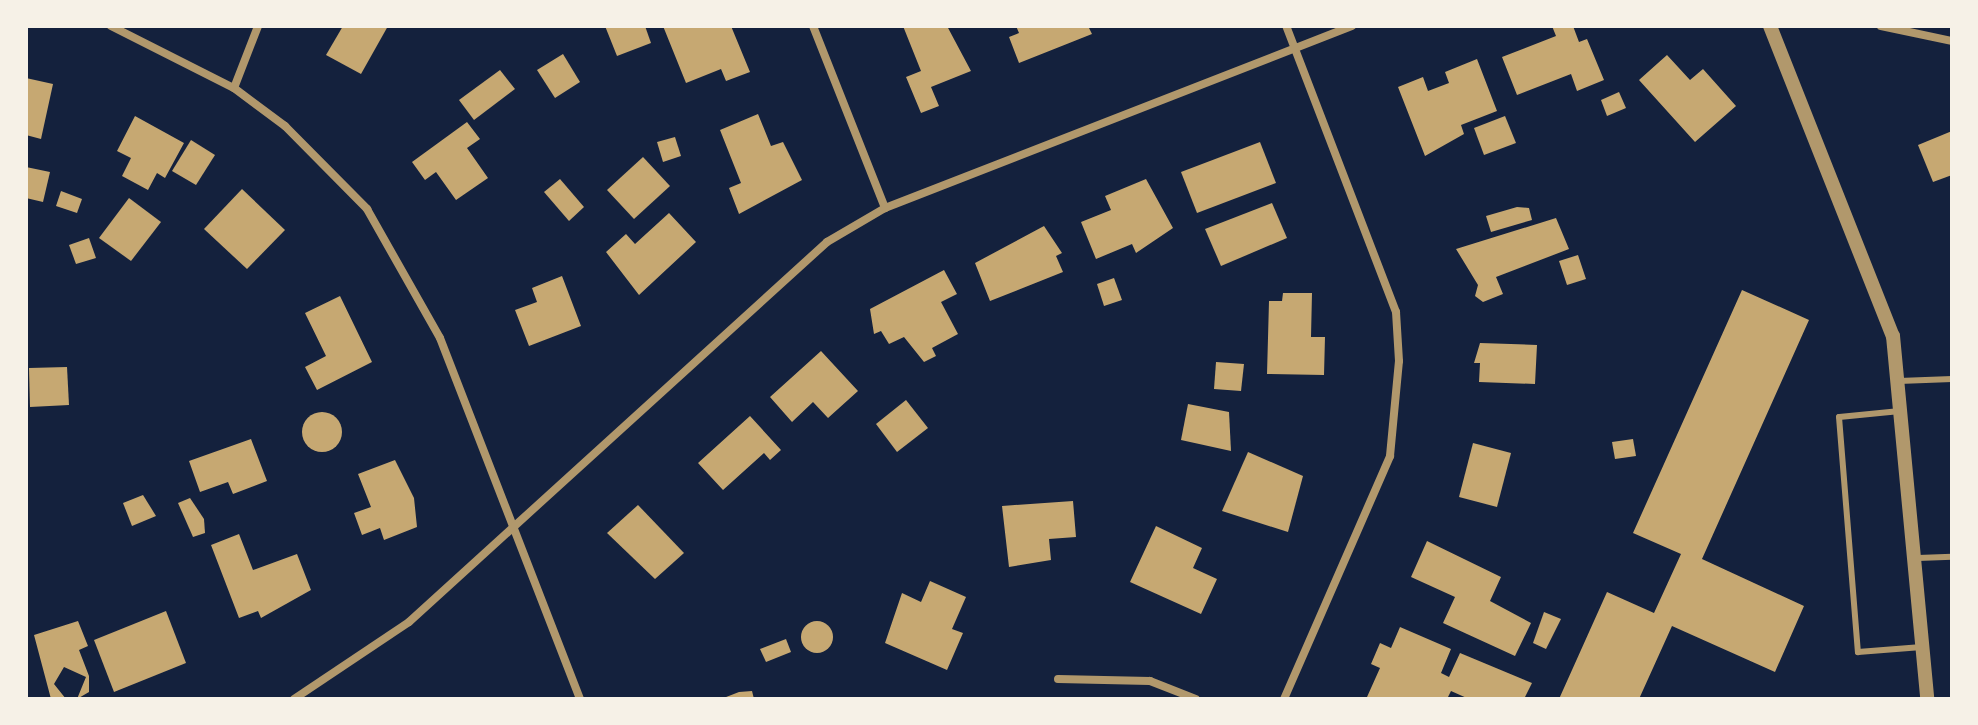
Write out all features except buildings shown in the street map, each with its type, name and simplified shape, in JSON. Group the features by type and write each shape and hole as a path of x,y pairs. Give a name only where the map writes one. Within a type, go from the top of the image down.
{"street":[{"path":"111,26 234,88 285,126 367,209 440,338 580,699"},
{"path":"234,88 258,26"},
{"path":"813,26 885,208"},
{"path":"1284,699 1390,456 1399,413 1396,312 1286,26"},
{"path":"294,699 409,622 515,528 798,262 885,208 1352,26"},
{"path":"1770,26 1869,264 1899,381 1918,558 1927,699"},
{"path":"1881,26 1952,41"},
{"path":"1058,679 1150,681 1196,699"}],"lane":[{"path":"1899,381 1952,379"},
{"path":"1903,411 1839,417 1858,652 1925,647"},
{"path":"1918,558 1952,557"}]}
